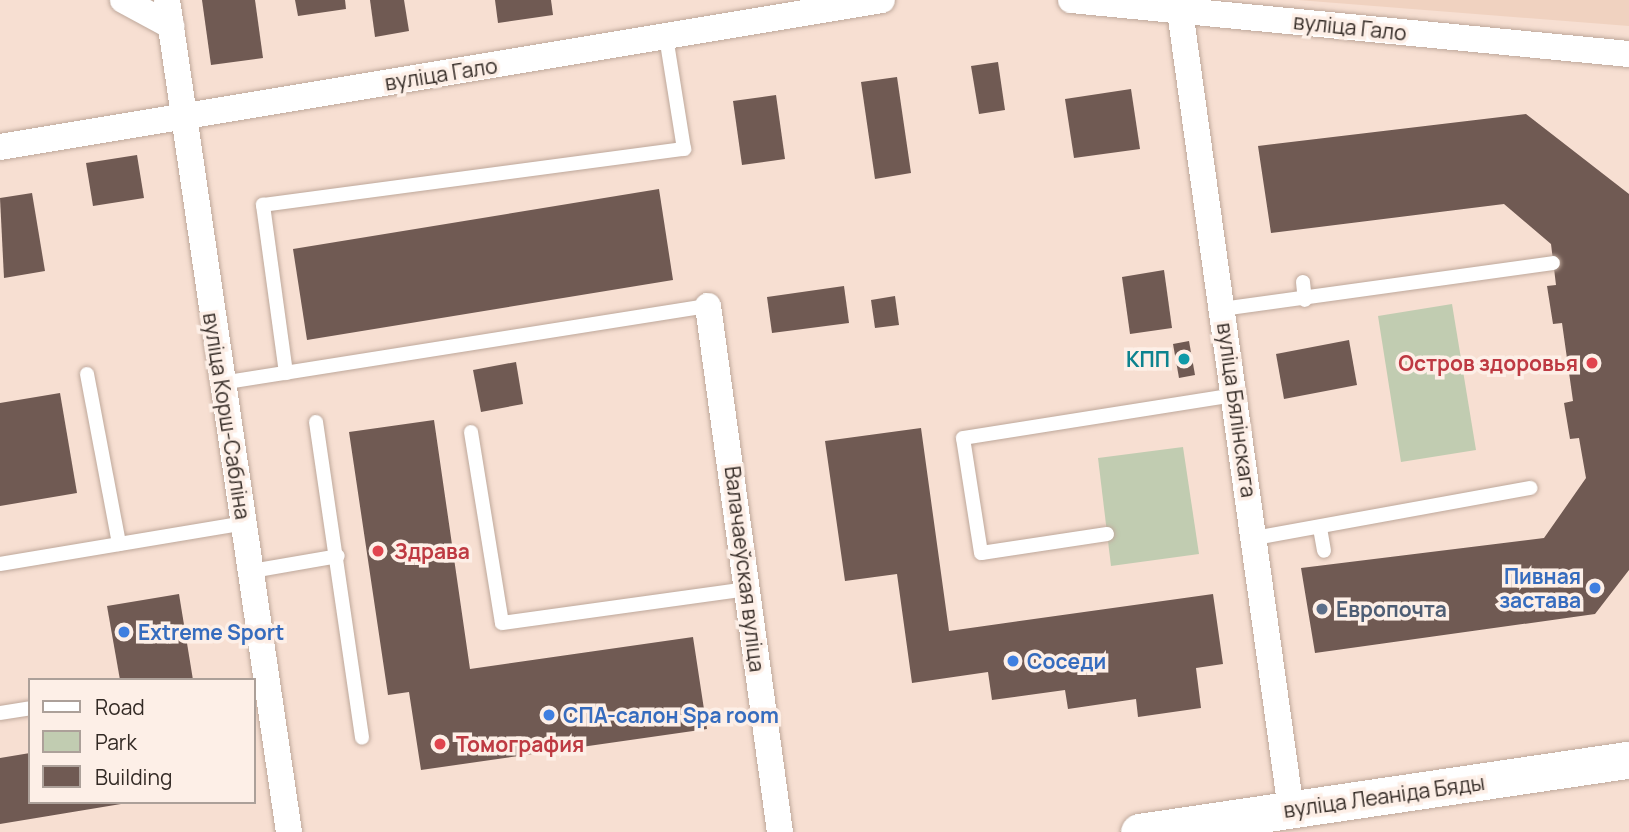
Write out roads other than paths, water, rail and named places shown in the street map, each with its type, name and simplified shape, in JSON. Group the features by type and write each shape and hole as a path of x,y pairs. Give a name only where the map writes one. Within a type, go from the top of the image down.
{"main road":[{"name":"вуліца Леаніда Бяды","path":"1139,832 1629,760"}],"street":[{"path":"123,0 171,26"},
{"name":"вуліца Корш-Сабліна","path":"167,0 221,383 252,571 289,832"},
{"name":"вуліца Гало","path":"0,147 882,0"},
{"name":"вуліца Гало","path":"1071,0 1629,54"},
{"name":"вуліца Бялінскага","path":"1180,11 1291,810"},
{"name":"Валачаеўская вуліца","path":"708,306 780,832"}],"lane":[{"path":"286,373 263,205 684,149 666,37"},
{"path":"1222,309 1305,300 1553,263"},
{"path":"1303,282 1305,300"},
{"path":"221,383 708,306"},
{"path":"86,374 119,544"},
{"path":"1107,534 981,553 963,438 1235,395"},
{"path":"316,422 338,556 362,738"},
{"path":"471,432 502,623 746,589"},
{"path":"1255,538 1531,488"},
{"path":"0,564 244,523"},
{"path":"1320,528 1324,551"},
{"path":"252,571 338,556"},
{"path":"0,713 28,708"}],"place":[{"name":"КПП","path":"1184,359"},
{"name":"Остров здоровья","path":"1592,363"},
{"name":"Здрава","path":"378,551"},
{"name":"Пивная застава","path":"1595,588"},
{"name":"Европочта","path":"1322,609"},
{"name":"Extreme Sport","path":"124,632"},
{"name":"Соседи","path":"1013,661"},
{"name":"СПА-салон Spa room","path":"549,715"},
{"name":"Томография","path":"440,744"}]}
